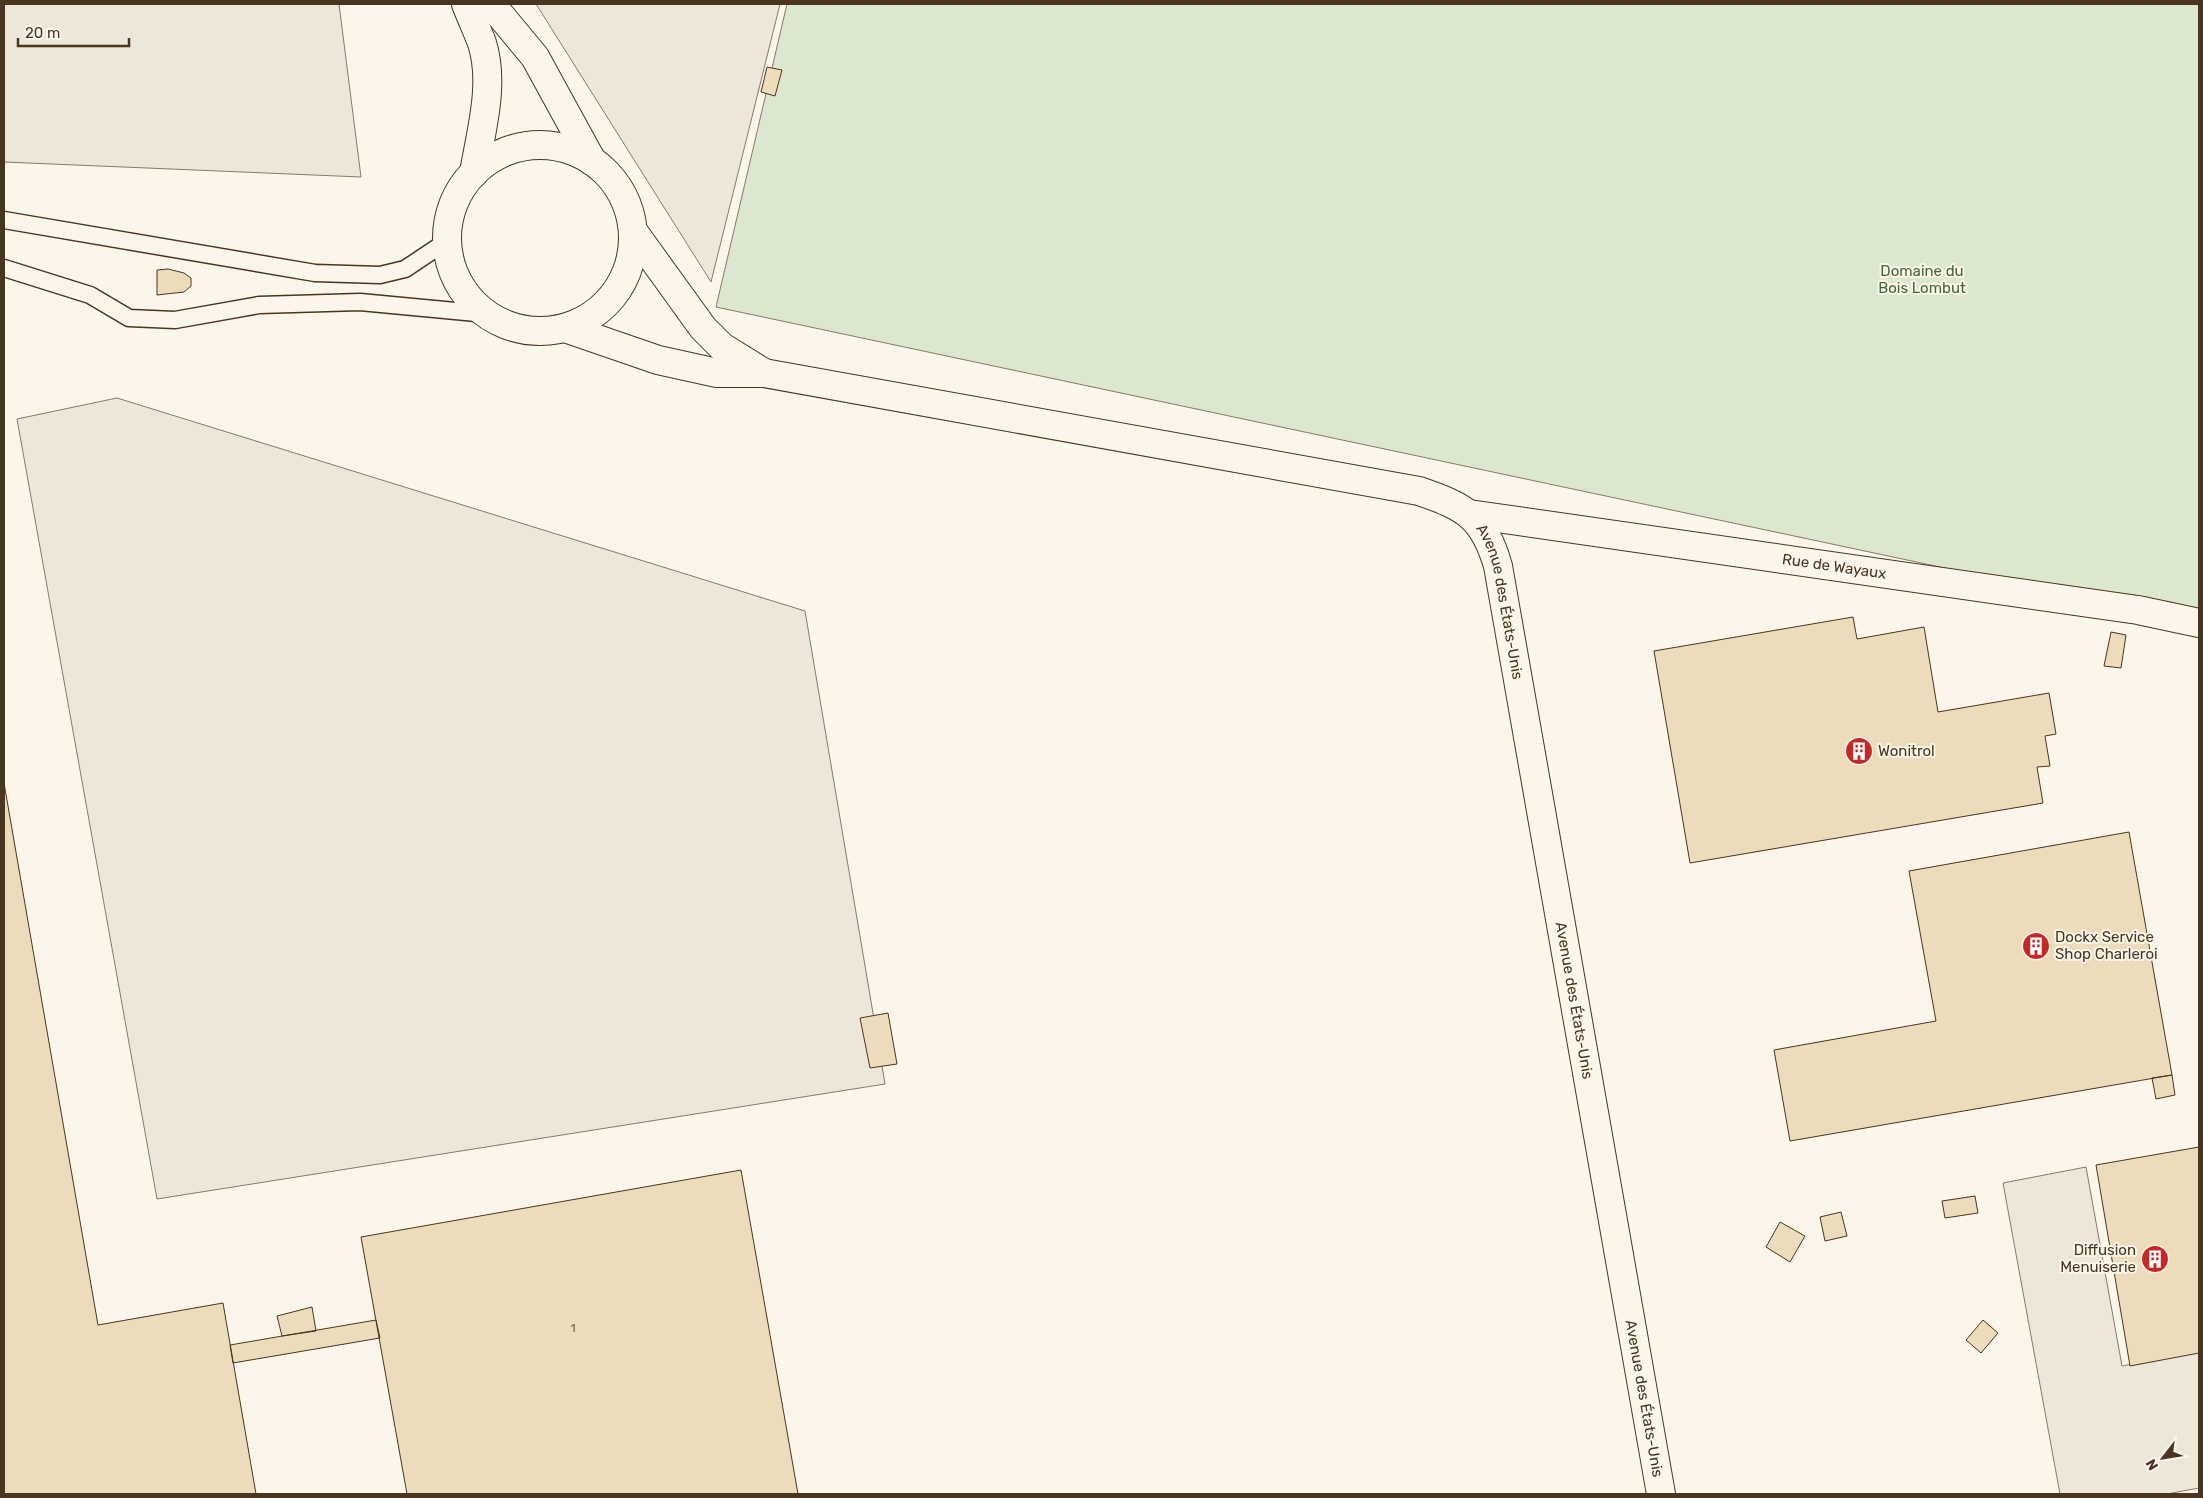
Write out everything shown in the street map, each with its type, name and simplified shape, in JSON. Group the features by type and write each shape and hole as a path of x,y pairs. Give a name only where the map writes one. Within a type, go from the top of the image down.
{"street":[{"path":"466,4 482,44 487,78 485,111 474,173"},
{"path":"491,4 535,57 592,161"},
{"path":"543,145 568,150 592,161 608,174 620,192 629,211 633,231 632,253 616,292 602,308 584,320 565,328 538,331 511,327 487,314 466,295 452,269 447,240 448,222 453,204 462,187 474,173 494,157 518,148 543,145"},
{"path":"633,231 703,328 722,347 764,373"},
{"path":"565,328 658,360 717,373 764,373 1419,491 1450,502 1469,514"},
{"name":"Rue de Wayaux","path":"1469,514 2129,609 2199,623"},
{"name":"Avenue des États-Unis","path":"1469,514 1490,541 1498,566 1661,1494"}],"lane":[{"path":"4,220 315,273 380,274 406,269 447,240"},
{"path":"4,268 90,295 129,318 175,320 259,305 360,302 487,314"}],"green space":[{"name":"Domaine du Bois Lombut","path":"787,4 2199,4 2199,622 716,307"}],"shaded area":[{"path":"4,4 339,4 361,177 4,162"},
{"path":"536,4 780,4 711,282"},
{"path":"117,398 805,611 885,1084 157,1199 17,419"},
{"path":"2086,1167 2122,1366 2199,1352 2199,1488 2167,1494 2060,1494 2003,1183"}],"building":[{"path":"767,67 782,70 775,96 761,92"},
{"path":"168,269 184,273 191,278 191,286 184,292 157,295 157,270"},
{"name":"Wonitrol","path":"1853,617 1857,639 1924,627 1938,712 2049,693 2056,734 2045,736 2050,766 2037,767 2043,803 1690,863 1654,651"},
{"path":"2111,632 2126,635 2121,668 2104,666"},
{"path":"4,783 98,1325 223,1303 256,1494 4,1494"},
{"name":"Dockx Service Shop Charleroi","path":"2129,832 2172,1075 1790,1141 1774,1050 1936,1021 1909,871"},
{"path":"888,1013 897,1064 870,1068 860,1018"},
{"path":"2172,1075 2175,1095 2156,1099 2152,1078"},
{"name":"Diffusion Menuiserie","path":"2199,1147 2199,1353 2130,1366 2096,1165"},
{"path":"741,1170 798,1494 407,1494 361,1237"},
{"path":"1975,1196 1978,1213 1945,1218 1942,1201"},
{"path":"1841,1212 1847,1236 1825,1241 1820,1217"},
{"path":"1780,1222 1805,1236 1790,1262 1766,1247"},
{"path":"312,1307 316,1331 282,1336 277,1316"},
{"path":"376,1320 380,1338 233,1363 230,1345"},
{"path":"1983,1320 1998,1333 1981,1353 1966,1340"}],"place":[{"name":"Wonitrol","path":"1859,751"},
{"name":"Dockx Service Shop Charleroi","path":"2036,946"},
{"name":"Diffusion Menuiserie","path":"2155,1259"}]}
